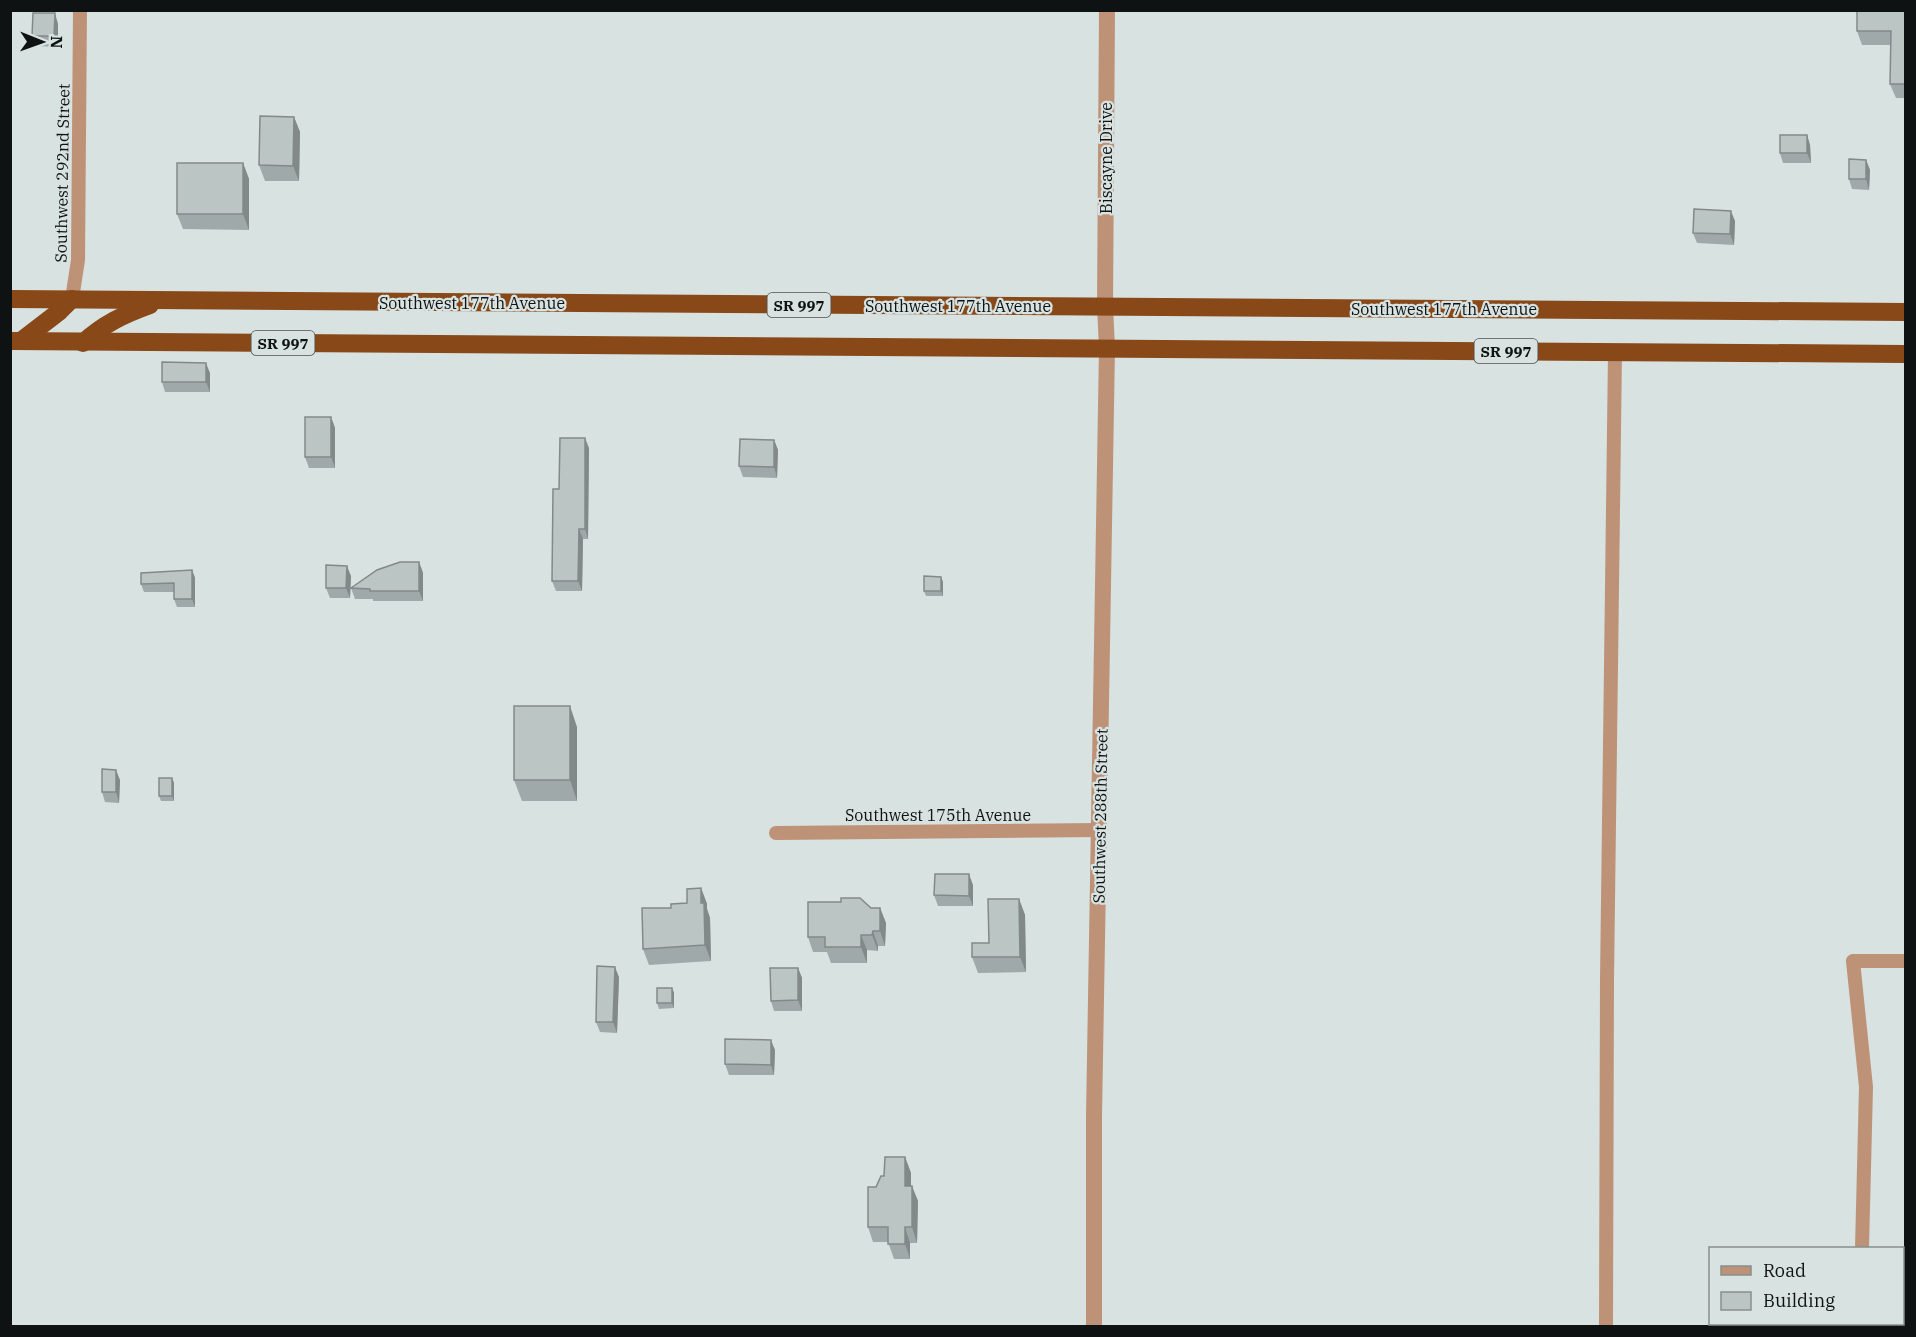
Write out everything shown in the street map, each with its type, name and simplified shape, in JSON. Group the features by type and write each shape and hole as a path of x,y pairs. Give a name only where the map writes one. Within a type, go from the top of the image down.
{"highway":[{"name":"Southwest 177th Avenue","path":"10,299 1905,312"},
{"path":"16,341 60,311 72,299"},
{"path":"83,343 95,331 111,321 160,301"},
{"name":"SR 997","path":"16,341 1905,354"}],"street":[{"name":"Southwest 292nd Street","path":"72,299 78,260 80,10"},
{"name":"Biscayne Drive","path":"1106,306 1107,10"},
{"name":"Southwest 288th Street","path":"1094,1326 1094,1117 1106,306"},
{"path":"1606,1326 1607,980 1615,352"},
{"name":"Southwest 175th Avenue","path":"776,833 1100,830"},
{"path":"1862,1247 1866,1087 1853,962 1905,961"}],"building":[{"path":"1857,10 1905,10 1905,84 1890,84 1891,31 1857,31"},
{"path":"33,13 55,13 54,36 32,36"},
{"path":"260,116 294,117 293,166 259,165"},
{"path":"1780,135 1807,135 1807,153 1780,153"},
{"path":"1849,159 1866,160 1866,179 1849,179"},
{"path":"177,163 243,163 243,214 177,214"},
{"path":"1694,209 1731,211 1730,234 1693,233"},
{"path":"162,362 206,363 206,382 162,382"},
{"path":"305,417 331,417 331,457 305,457"},
{"path":"560,438 585,438 585,529 579,529 578,581 552,581 553,489 559,489"},
{"path":"740,439 774,440 774,467 739,466"},
{"path":"400,562 419,562 419,591 370,591 370,589 351,588 377,570"},
{"path":"326,565 347,566 346,588 326,588"},
{"path":"192,570 192,599 174,599 174,583 141,584 141,573"},
{"path":"924,576 941,577 941,591 924,591"},
{"path":"514,706 570,706 570,780 514,780"},
{"path":"102,769 116,770 116,792 102,792"},
{"path":"159,778 172,778 172,796 159,796"},
{"path":"935,874 969,874 969,896 934,895"},
{"path":"701,888 701,903 704,903 705,945 643,949 642,908 671,908 671,904 687,903 687,889"},
{"path":"841,898 860,898 871,908 880,908 880,931 873,931 872,935 861,935 861,947 825,947 825,937 808,937 808,902 841,902"},
{"path":"988,899 1019,899 1020,957 972,957 972,943 989,943"},
{"path":"597,966 615,967 613,1022 596,1022"},
{"path":"770,968 798,968 798,1000 771,1001"},
{"path":"657,988 672,988 672,1003 657,1003"},
{"path":"725,1039 771,1040 771,1065 725,1064"},
{"path":"885,1157 905,1157 905,1186 912,1186 912,1227 905,1227 905,1244 888,1244 888,1227 868,1227 868,1187 876,1187 881,1176 884,1176"}]}
